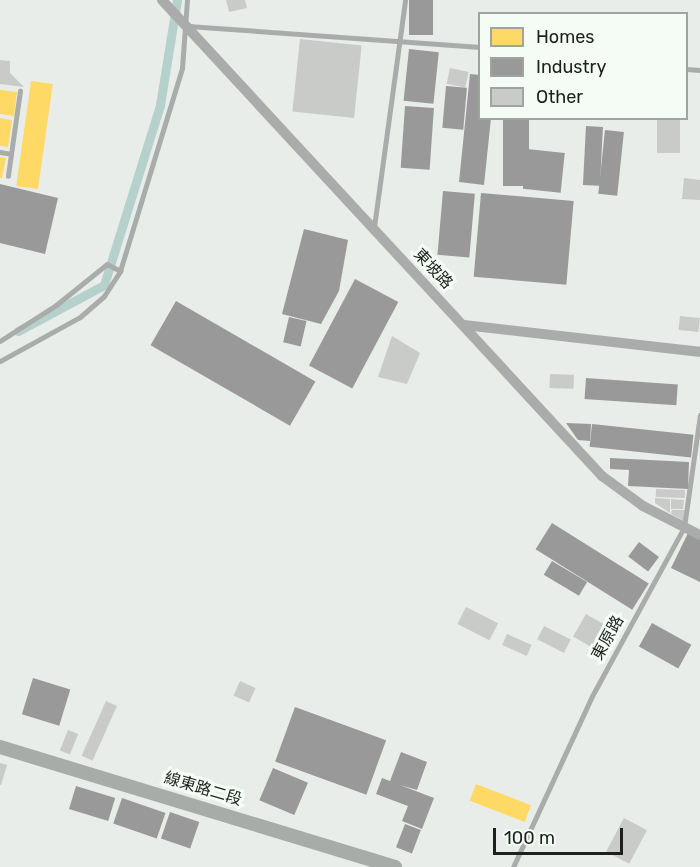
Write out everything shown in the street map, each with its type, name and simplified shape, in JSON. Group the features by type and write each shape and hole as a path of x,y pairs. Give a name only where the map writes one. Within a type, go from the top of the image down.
{"main road":[{"name":"線東路二段","path":"0,747 395,867"}],"street":[{"name":"東坡路","path":"162,0 602,476 700,535"},
{"path":"464,326 700,352"}],"lane":[{"path":"0,361 80,317 104,296 120,271 182,68 187,26 187,0"},
{"path":"374,228 405,0"},
{"path":"187,26 400,39 478,47"},
{"path":"8,176 20,91"},
{"path":"0,152 10,153"},
{"path":"0,340 56,305 107,264 120,271"},
{"name":"東原路","path":"513,867 592,696 684,527 700,415"}],"building: Homes":[{"path":"31,81 53,84 38,189 16,186"},
{"path":"0,90 17,92 14,116 0,114"},
{"path":"0,118 12,120 8,147 0,146"},
{"path":"0,157 6,158 2,178 0,178"},
{"path":"476,784 531,805 525,822 470,801"}],"building: Industry":[{"path":"409,0 433,0 433,35 409,35"},
{"path":"409,49 439,52 433,104 404,101"},
{"path":"470,74 478,75 478,120 491,120 484,185 459,182"},
{"path":"446,86 467,88 463,130 442,128"},
{"path":"405,106 434,108 430,170 401,168"},
{"path":"503,120 529,120 529,186 503,186"},
{"path":"586,126 603,127 600,186 583,185"},
{"path":"605,130 624,132 617,196 598,194"},
{"path":"527,149 565,153 561,193 523,189"},
{"path":"0,184 58,198 45,254 0,243"},
{"path":"443,191 475,194 469,258 437,255"},
{"path":"481,193 574,201 566,285 474,277"},
{"path":"304,229 348,240 339,291 321,324 282,314"},
{"path":"355,279 398,302 352,389 309,366"},
{"path":"176,301 315,381 290,426 150,345"},
{"path":"289,317 307,321 301,346 283,342"},
{"path":"586,378 678,384 676,405 585,399"},
{"path":"566,423 591,424 590,441 578,440"},
{"path":"592,424 693,435 691,458 590,447"},
{"path":"610,458 689,462 688,489 628,486 629,470 610,469"},
{"path":"552,523 649,583 632,610 536,549"},
{"path":"688,533 700,539 700,582 671,568"},
{"path":"639,542 659,557 648,571 628,556"},
{"path":"552,561 587,582 579,596 544,575"},
{"path":"652,623 691,645 678,668 639,647"},
{"path":"33,678 70,689 59,726 22,714"},
{"path":"295,707 386,740 366,795 275,762"},
{"path":"401,752 427,762 417,790 400,785 434,798 422,829 402,821 408,806 376,794 382,778 390,781"},
{"path":"273,768 308,783 294,815 259,800"},
{"path":"76,786 115,798 108,821 69,809"},
{"path":"122,798 165,813 157,839 113,824"},
{"path":"170,812 199,822 190,849 161,838"},
{"path":"405,824 421,830 412,853 396,847"}],"building: Other":[{"path":"226,0 245,0 247,8 229,12"},
{"path":"300,39 362,45 354,118 292,112"},
{"path":"0,60 10,61 10,73 24,87 0,84"},
{"path":"450,68 469,72 465,88 447,84"},
{"path":"657,120 680,120 680,153 657,153"},
{"path":"684,178 700,180 700,200 682,199"},
{"path":"680,316 700,318 698,332 679,330"},
{"path":"392,336 420,353 407,384 378,377"},
{"path":"550,374 574,375 573,389 550,388"},
{"path":"656,489 685,490 685,498 656,497"},
{"path":"655,498 670,499 670,513 655,503"},
{"path":"671,499 684,500 683,509 671,509"},
{"path":"672,510 684,510 684,521 671,514"},
{"path":"466,607 498,623 489,640 457,624"},
{"path":"586,614 614,630 601,653 573,637"},
{"path":"544,626 571,640 564,653 537,639"},
{"path":"507,634 532,645 527,656 502,645"},
{"path":"240,681 256,688 249,703 233,696"},
{"path":"106,701 117,706 93,761 82,756"},
{"path":"68,730 78,734 70,755 60,750"},
{"path":"0,763 7,765 1,785 0,785"},
{"path":"624,818 647,830 629,864 606,852"}],"waterway":[{"path":"18,331 104,285 160,105 177,0"}]}
